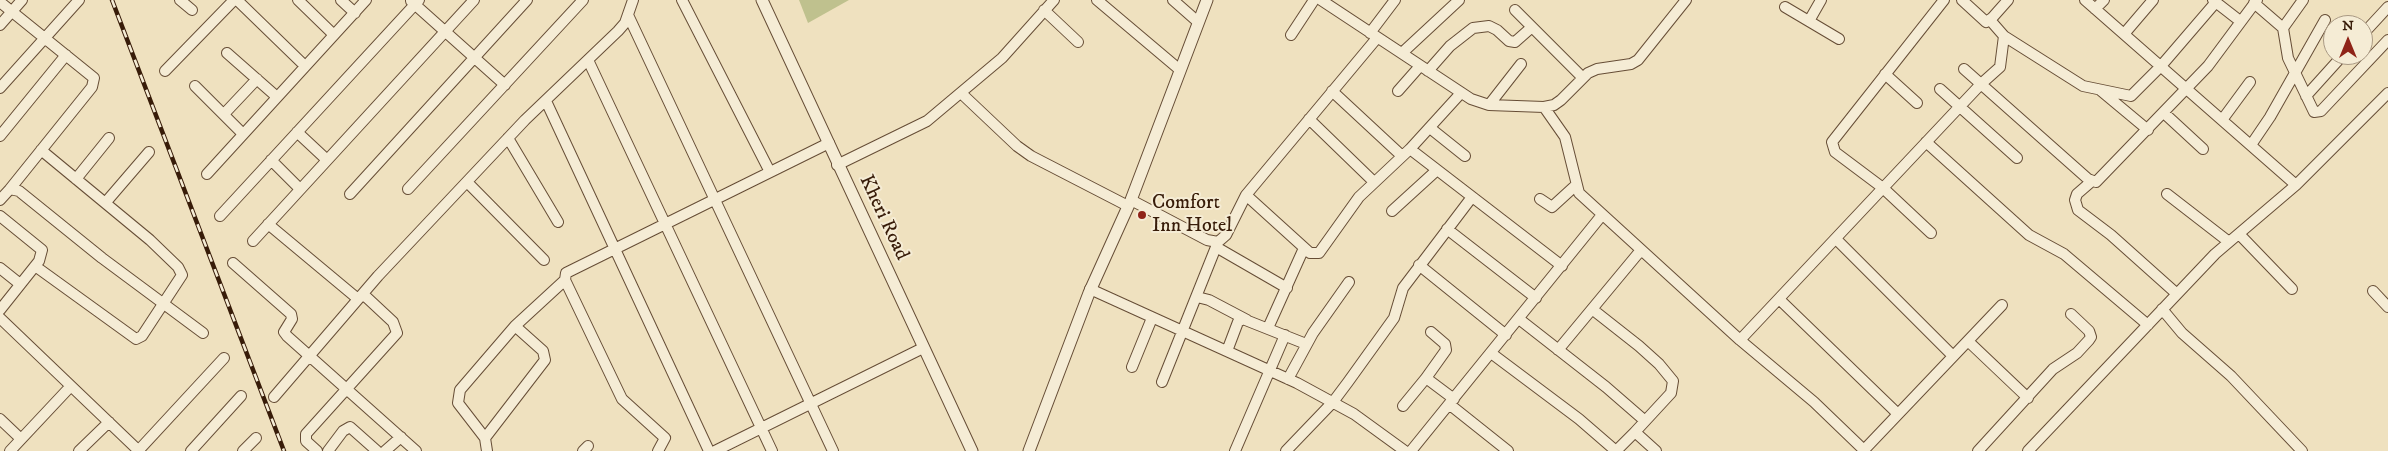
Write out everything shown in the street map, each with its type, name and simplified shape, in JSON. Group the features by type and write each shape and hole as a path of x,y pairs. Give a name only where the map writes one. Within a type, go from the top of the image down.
{"street":[{"path":"0,25 22,0"},
{"path":"0,88 79,0"},
{"path":"180,0 192,10"},
{"path":"165,71 235,0 305,66"},
{"path":"298,0 334,35"},
{"path":"341,0 355,13"},
{"path":"207,174 366,0"},
{"path":"253,241 474,0"},
{"path":"350,194 527,0"},
{"path":"408,189 583,0"},
{"path":"622,0 631,8 715,199 833,451"},
{"path":"682,0 770,172"},
{"name":"Kheri Road","path":"762,0 829,143 837,165 972,451"},
{"path":"1097,0 1180,70"},
{"path":"1173,0 1198,22"},
{"path":"1029,451 1090,289 1129,203 1206,0"},
{"path":"1291,35 1314,0"},
{"path":"1162,382 1217,245 1226,235 1246,195 1332,91 1373,36 1395,0"},
{"path":"1402,54 1459,0"},
{"path":"1324,1 1373,36 1471,99 1489,105 1544,107 1561,100 1582,77 1597,69 1621,66 1638,60 1686,0"},
{"path":"1809,21 1821,0"},
{"path":"1931,233 1882,188 1835,152 1832,142 1944,0"},
{"path":"1962,0 1983,20 1990,20 2008,0"},
{"path":"2085,0 2296,185"},
{"path":"2095,9 2104,0"},
{"path":"2124,34 2152,0"},
{"path":"2283,28 2303,0"},
{"path":"220,216 415,1 505,85"},
{"path":"1990,20 2004,36 2083,86 2131,96 2161,66 2215,1 2240,21"},
{"path":"0,2 92,74 94,82 0,200"},
{"path":"2176,294 2112,235 2078,210 2075,200 2077,194 2092,181 2100,179 2187,89 2216,57 2255,2 2283,28 2288,58 2312,110 2318,112 2388,40"},
{"path":"837,165 927,121 962,94 1002,58 1047,4 1078,42"},
{"path":"1785,7 1839,38"},
{"path":"2373,23 2388,7"},
{"path":"274,397 310,358 361,296 508,138 618,31 631,8"},
{"path":"1515,10 1582,77"},
{"path":"2251,145 2264,128 2323,24"},
{"path":"1398,91 1473,28 1489,26 1497,30 1509,41 1515,42 1532,27"},
{"path":"1740,340 1981,84 2000,67 2004,36"},
{"path":"228,53 277,97"},
{"path":"0,136 66,55"},
{"path":"588,60 772,451"},
{"path":"1489,105 1521,64"},
{"path":"2306,96 2335,65"},
{"path":"1964,69 2092,181"},
{"path":"1885,74 1917,103"},
{"path":"224,114 257,79"},
{"path":"2222,120 2250,82"},
{"path":"195,86 243,134"},
{"path":"1940,89 2017,158"},
{"path":"2099,89 2148,130"},
{"path":"1332,91 1406,153 1437,170 1562,266"},
{"path":"1246,195 1304,248 1315,254 1322,251 1355,202 1406,153 1462,93"},
{"path":"962,94 1017,146 1031,156 1217,245 1287,288"},
{"path":"2028,451 2176,294 2229,242 2240,235 2296,185 2388,94"},
{"path":"546,101 709,451"},
{"path":"1544,107 1565,137 1575,186 1579,193 1740,340 1814,402 1864,450 2002,305"},
{"path":"2164,113 2203,149"},
{"path":"1309,119 1374,182"},
{"path":"1430,128 1465,156"},
{"path":"297,132 327,160"},
{"path":"76,179 110,138"},
{"path":"508,138 558,222"},
{"path":"1926,142 2029,235 2064,254 2148,325"},
{"path":"658,451 665,438 622,399 566,280 566,272 829,143"},
{"path":"35,266 136,339 142,336 181,278 182,272 150,240 41,150"},
{"path":"106,202 149,152"},
{"path":"271,160 300,188"},
{"path":"1392,211 1437,170"},
{"path":"467,182 544,260"},
{"path":"1540,199 1552,207 1575,186"},
{"path":"10,189 19,191 203,334"},
{"path":"2167,194 2229,242"},
{"path":"1286,451 1333,402 1394,318 1399,295 1472,197"},
{"path":"1411,451 1602,215"},
{"path":"0,216 41,248 42,253 0,317 138,451 224,358"},
{"path":"268,224 388,316 397,328 398,333 306,434 306,442 317,451"},
{"path":"1447,229 1536,298"},
{"path":"2240,235 2292,289"},
{"path":"1836,239 1953,356"},
{"path":"1268,328 1304,248"},
{"path":"1558,350 1641,250"},
{"path":"233,263 291,314 292,319 285,329 285,334 416,451"},
{"path":"1419,266 1506,335"},
{"path":"0,268 20,284"},
{"path":"487,451 485,438 461,408 458,397 468,379 515,326 566,280"},
{"path":"1288,379 1306,344 1349,282"},
{"path":"1090,289 1288,379 1333,402 1354,414 1406,451"},
{"path":"2372,291 2388,307"},
{"path":"1197,297 1209,300 1247,320 1306,344"},
{"path":"1779,299 1898,414"},
{"path":"1491,353 1579,420 1616,451 1671,393 1673,381 1659,364 1639,346 1592,309"},
{"path":"2162,310 2182,333 2231,376 2302,451"},
{"path":"1978,451 2053,369 2077,353 2091,337 2089,331 2071,314"},
{"path":"1132,367 1152,318"},
{"path":"1519,319 1644,420"},
{"path":"1226,351 1238,322 1247,320"},
{"path":"485,438 545,360 543,351 515,326"},
{"path":"1403,406 1446,350 1444,344 1431,332"},
{"path":"1235,451 1268,370 1285,335"},
{"path":"1968,341 2028,398"},
{"path":"715,451 923,348"},
{"path":"1426,378 1508,451"},
{"path":"10,451 70,387"},
{"path":"191,451 241,396"},
{"path":"0,420 22,438"},
{"path":"79,451 108,422"},
{"path":"328,451 343,431 350,427 377,451"},
{"path":"1635,432 1656,451"},
{"path":"385,451 401,437"},
{"path":"243,451 256,438"}],"green space":[{"path":"799,0 849,0 808,23"}],"railway":[{"path":"112,0 284,451"}],"place":[{"name":"Comfort Inn Hotel","path":"1142,215"}]}
